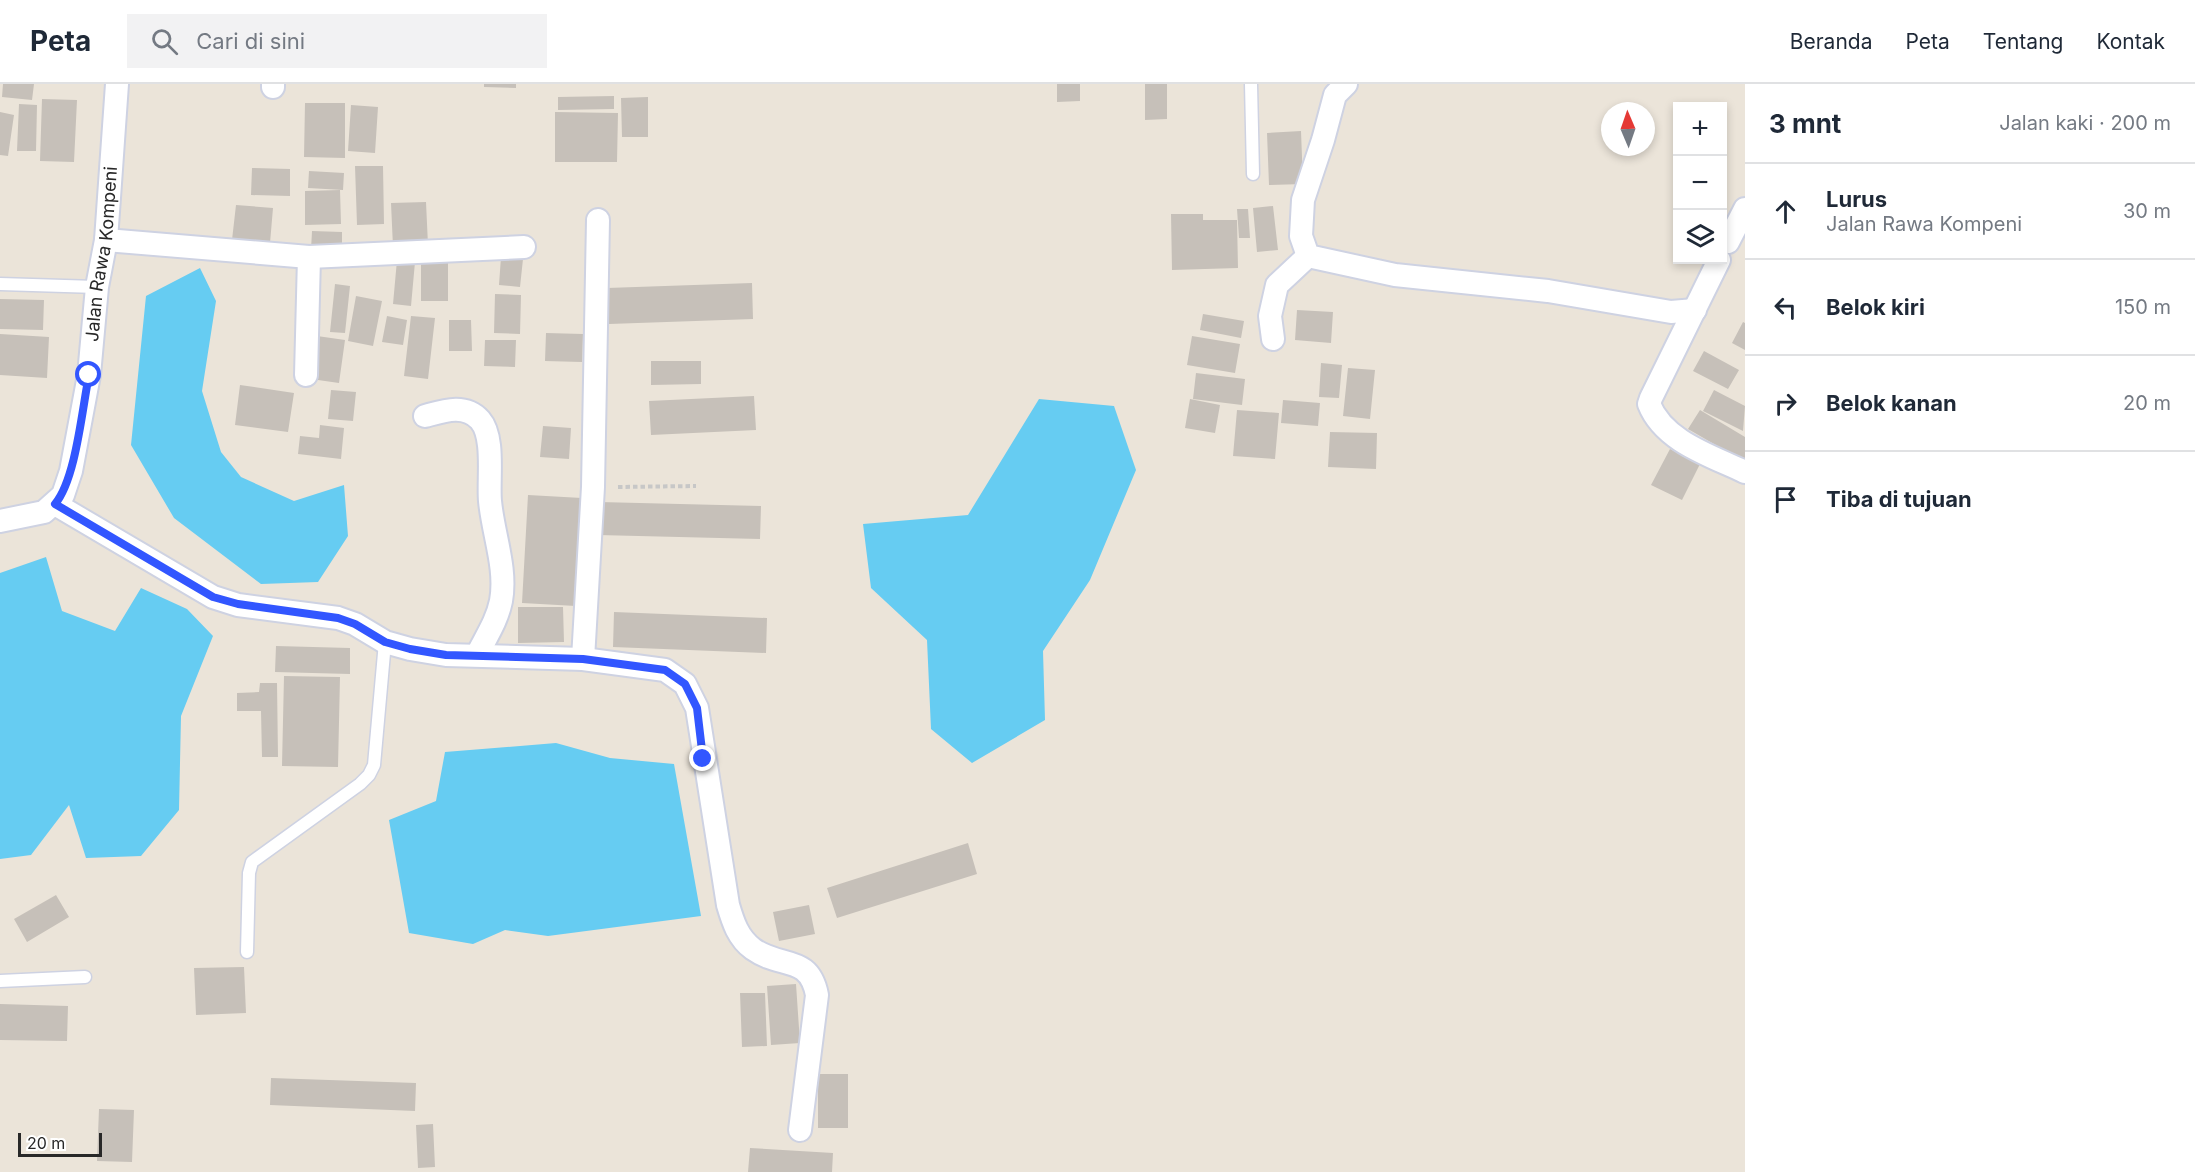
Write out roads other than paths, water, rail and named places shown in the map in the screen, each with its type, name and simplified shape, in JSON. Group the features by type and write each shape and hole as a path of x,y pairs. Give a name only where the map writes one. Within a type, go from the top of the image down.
{"street":[{"name":"Jalan Rawa Kompeni","path":"55,504 63,495 71,471 89,375 97,287 112,240 117,84"},
{"path":"1308,256 1301,236 1303,200 1335,95 1346,84"},
{"path":"1745,209 1729,251 1695,310 1649,404 1668,430 1685,443 1745,472"},
{"path":"583,659 593,487 598,220"},
{"path":"112,240 309,256 524,247"},
{"path":"306,375 309,256"},
{"path":"1308,256 1395,275 1548,291 1671,312 1695,310"},
{"path":"1272,339 1270,316 1277,285 1308,256"},
{"path":"424,416 451,409 468,412 481,421 489,438 490,501 502,573 501,600 494,624 477,655"},
{"path":"0,520 44,512 55,504 213,597 247,606 338,618 355,624 385,642 410,649 446,655 583,659 665,670 685,684 697,708 728,905 736,930 754,949 806,969 814,980 817,995 800,1130"}],"lane":[{"path":"1251,84 1253,174"},
{"path":"0,284 97,287"},
{"path":"247,952 249,873 252,862 360,784 369,775 374,765 385,642"},
{"path":"0,981 85,977"}],"water":[{"path":"200,268 216,301 202,391 221,452 241,477 294,501 344,485 348,536 318,582 261,584 174,518 131,445 146,296"},
{"path":"1039,399 1114,406 1136,470 1090,580 1043,651 1045,720 972,763 931,729 927,640 871,588 863,524 968,515"},
{"path":"46,557 62,611 115,631 141,588 187,609 213,636 181,716 179,810 141,856 86,858 69,805 31,855 0,859 0,573"},
{"path":"556,743 610,758 674,764 701,916 548,936 505,930 473,944 409,933 389,820 436,801 445,752"}]}
